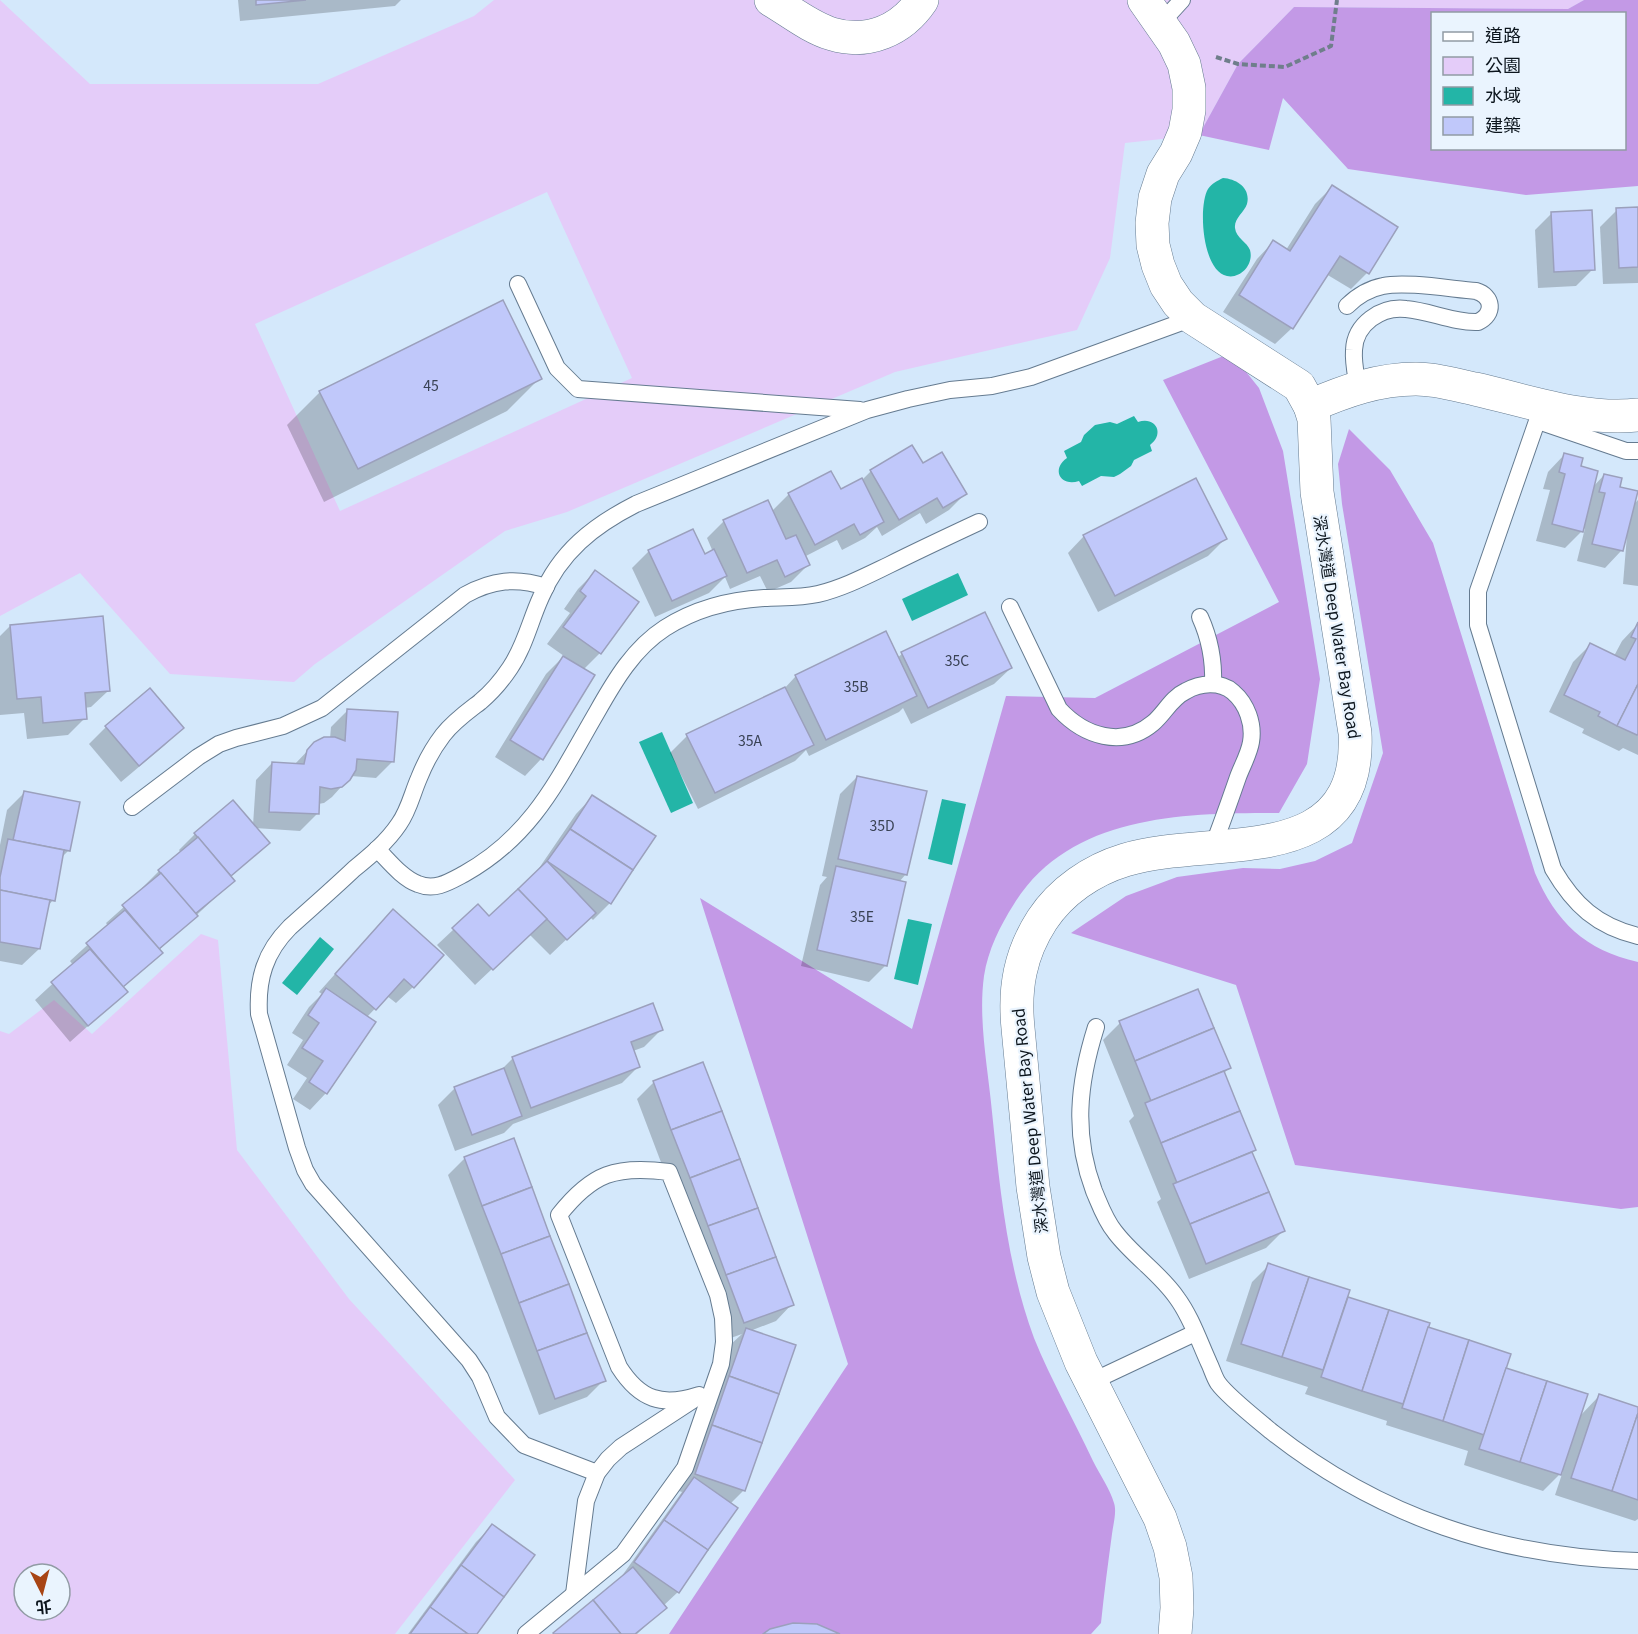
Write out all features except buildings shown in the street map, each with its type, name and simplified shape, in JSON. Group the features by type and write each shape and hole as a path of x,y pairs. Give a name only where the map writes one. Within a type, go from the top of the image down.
{"street":[{"path":"771,0 831,34 850,38 869,37 894,28 905,20 922,0"},
{"name":"深水灣道 Deep Water Bay Road","path":"1160,22 1184,64 1189,88 1189,110 1185,132 1163,174 1155,198 1152,223 1153,245 1158,265 1166,285 1178,303 1193,318 1299,386 1310,406 1314,419 1317,492 1355,733 1356,753 1353,772 1334,808 1309,829 1277,840 1213,846 1126,860 1103,868 1082,880 1057,901 1033,934 1023,957 1018,980 1016,1004 1037,1222 1053,1292 1066,1328 1091,1382 1160,1518 1170,1547 1176,1577 1175,1634"},
{"path":"1310,406 1358,387 1389,380 1417,379 1445,382 1541,413 1622,417 1638,415"}],"lane":[{"path":"1160,22 1182,0"},
{"path":"518,284 557,368 578,389 867,410"},
{"path":"1347,306 1358,296 1372,289 1397,285 1476,291 1484,293 1491,307 1489,314 1478,322 1406,309 1384,311 1374,316 1365,323 1354,348 1358,387"},
{"path":"597,1473 524,1445 497,1418 480,1377 470,1360 322,1196 305,1170 297,1148 259,1014 258,993 261,971 277,940 377,849 399,825 428,758 444,734 462,714 482,701 512,665 524,645 546,587 568,553 587,533 610,517 636,504 867,410 950,390 992,386 1031,376 1193,318"},
{"path":"1638,451 1626,451 1541,413 1478,591 1478,625 1553,869 1565,890 1582,908 1602,923 1638,936"},
{"path":"377,849 408,879 420,885 445,885 499,851 534,816 548,797 616,679 646,643 664,629 712,606 738,600 818,594 847,585 979,522"},
{"path":"132,807 219,744 283,726 322,708 465,596 480,587 513,580 546,587"},
{"path":"1010,607 1059,709 1085,730 1101,736 1119,736 1137,732 1152,723 1184,691 1198,686 1213,684 1227,687 1237,695 1250,717 1251,743 1213,846"},
{"path":"1200,617 1211,649 1214,667 1213,684"},
{"path":"1096,1027 1086,1058 1080,1091 1079,1124 1090,1180 1100,1207 1114,1231 1170,1289 1187,1314 1219,1384 1256,1419 1304,1456 1383,1503 1483,1540 1527,1550 1593,1559 1638,1561"},
{"path":"526,1634 623,1554 685,1468 706,1390 721,1364 724,1342 723,1318 718,1295 669,1172 643,1168 605,1175 589,1184 575,1196 559,1215 619,1367 629,1382 644,1394 662,1400 681,1401 706,1390"},
{"path":"1091,1382 1195,1333"},
{"path":"574,1594 586,1501 597,1473 621,1447 706,1390"}],"path":[{"path":"1160,22 1238,64 1285,67 1331,46 1336,0"}],"green space":[{"path":"0,0 90,84 318,84 474,16 494,0 1584,0 1568,9 1294,7 1238,64 1199,135 1125,143 1110,258 1077,330 895,372 567,512 505,531 315,664 294,682 170,674 80,573 0,616","holes":["547,192 632,378 340,511 255,324"]},
{"path":"201,934 218,940 237,1150 349,1299 515,1480 395,1634 0,1634 0,1031 9,1034 54,1000 92,1034"}],"shaded area":[{"path":"1584,0 1638,0 1638,186 1526,195 1348,169 1283,98 1269,150 1199,135 1238,64 1294,7 1568,9"},
{"path":"1231,353 1259,388 1283,451 1320,679 1307,764 1279,813 1168,818 1132,825 1097,836 1066,852 1038,874 1014,904 995,938 988,957 982,993 984,1044 1002,1198 1017,1283 1041,1354 1110,1492 1115,1507 1101,1623 1091,1634 669,1634 848,1364 700,898 912,1029 1006,696 1095,698 1279,602 1163,380"},
{"path":"1349,429 1390,470 1433,543 1535,873 1543,890 1552,906 1574,931 1603,950 1638,962 1638,1207 1621,1209 1295,1165 1236,985 1071,933 1126,896 1177,877 1243,868 1280,869 1315,861 1352,843 1383,753 1342,504 1338,464"}],"water":[{"path":"1223,178 1242,185 1248,198 1246,207 1236,221 1235,228 1237,235 1250,250 1250,260 1241,273 1232,276 1219,272 1212,263 1204,237 1205,197 1208,189"},
{"path":"1134,416 1138,422 1150,422 1156,427 1157,436 1150,445 1152,451 1134,460 1131,466 1114,477 1101,476 1082,486 1079,481 1067,481 1060,476 1059,467 1067,458 1064,451 1081,442 1084,435 1095,425 1110,422 1117,424"},
{"path":"958,573 968,595 912,621 902,599"},
{"path":"662,732 693,803 671,813 639,742"},
{"path":"942,799 966,804 952,865 928,859"},
{"path":"908,919 932,924 918,985 894,979"},
{"path":"320,937 334,949 297,995 282,983"}]}
